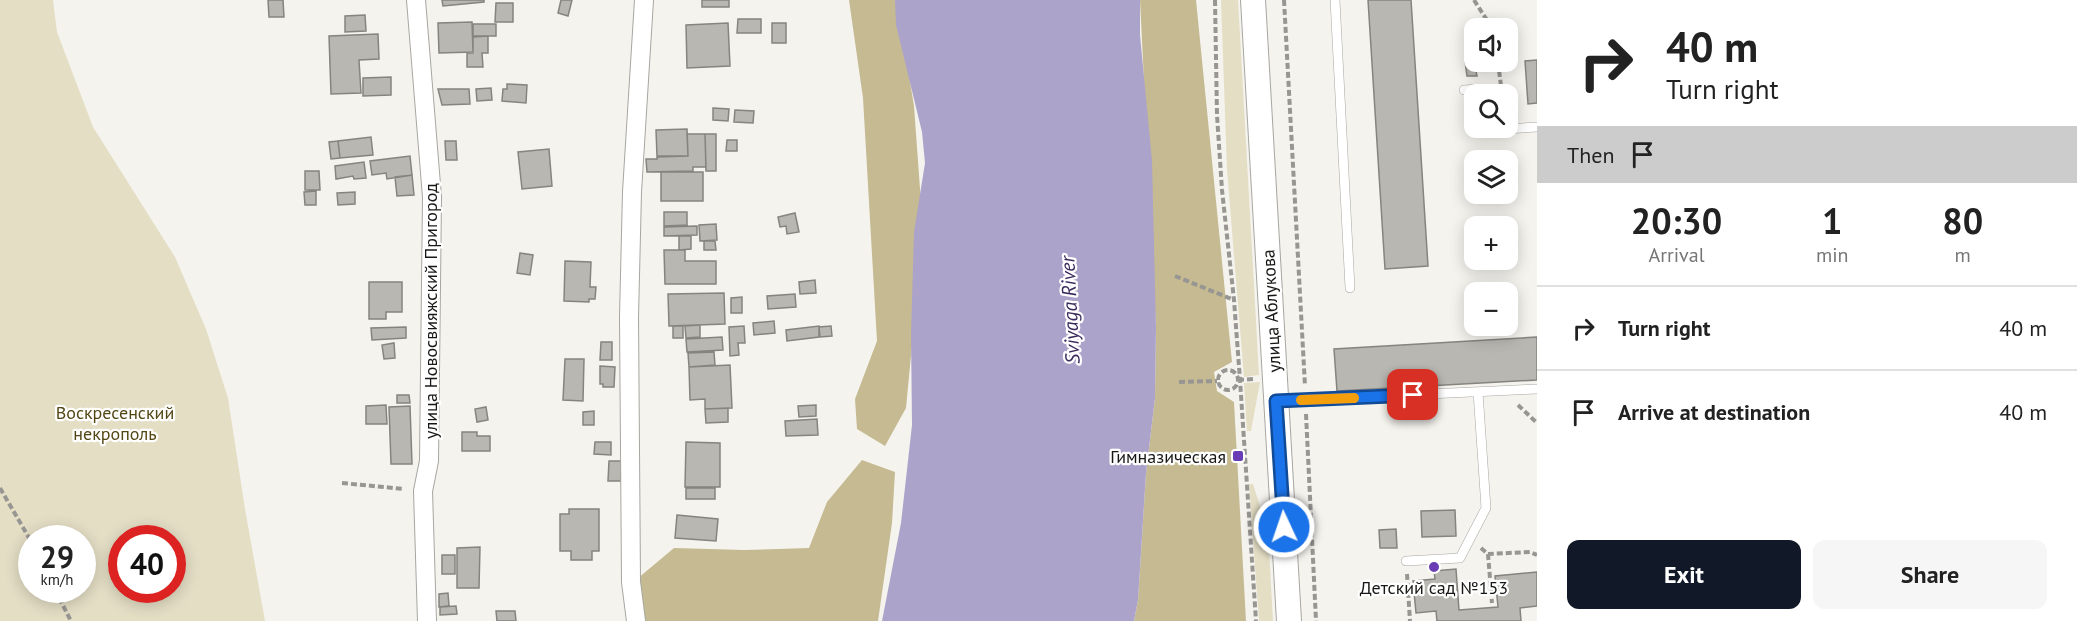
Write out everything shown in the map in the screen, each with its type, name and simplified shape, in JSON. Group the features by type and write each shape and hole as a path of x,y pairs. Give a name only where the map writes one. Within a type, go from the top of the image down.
{"street":[{"name":"улица Новосвияжский Пригород","path":"416,0 432,197 429,461 423,491 427,621"},
{"path":"636,621 631,582 629,317 632,192 644,0"},
{"name":"улица Аблукова","path":"1253,0 1290,621"}],"lane":[{"path":"1335,0 1350,288"},
{"path":"1518,128 1537,127"},
{"path":"1276,401 1537,389"},
{"path":"1406,561 1460,558 1486,508 1478,392"}],"path":[{"path":"1215,0 1217,116 1222,190 1234,300 1256,621"},
{"path":"1284,0 1316,621"},
{"path":"1474,0 1486,18"},
{"path":"1175,276 1234,300"},
{"path":"1230,370 1239,380 1231,390 1225,390 1218,381 1219,374 1230,370"},
{"path":"1179,382 1218,381"},
{"path":"342,483 423,491"},
{"path":"0,488 22,525"},
{"path":"1471,537 1488,554 1492,603"},
{"path":"1488,554 1530,552 1537,555"},
{"path":"1406,561 1410,621"},
{"path":"62,603 71,621"}],"green space":[{"name":"Воскресенский некрополь","path":"0,0 53,0 57,32 93,127 175,257 206,329 228,398 265,621 0,621"},
{"path":"1221,0 1238,0 1259,375 1244,377 1227,170"},
{"path":"1260,382 1251,431 1247,431 1244,383"},
{"path":"1249,484 1253,484 1268,531 1273,621 1259,621"}],"shaded area":[{"path":"849,0 898,0 914,106 923,230 906,408 885,446 857,429 855,399 877,341 863,98"},
{"path":"1140,0 1196,0 1232,362 1214,372 1217,391 1234,402 1246,621 1134,621 1138,600 1146,473 1155,398 1156,327"},
{"path":"862,460 895,472 892,523 878,621 641,621 637,579 674,548 744,550 809,548 827,502"}],"water":[{"name":"Sviyaga River","path":"895,0 1140,0 1140,35 1152,161 1156,327 1155,398 1146,473 1138,600 1134,621 882,621 901,523 912,425 911,335 914,232 925,163 922,132 896,25"}],"building":[{"path":"268,0 283,0 284,17 269,17"},
{"path":"442,0 484,0 484,2 443,6"},
{"path":"561,0 572,0 568,16 558,13"},
{"path":"702,0 729,0 729,7 702,7"},
{"path":"1368,0 1411,0 1428,266 1385,269"},
{"path":"496,3 513,3 513,22 495,22"},
{"path":"365,15 366,31 345,32 345,16"},
{"path":"738,19 761,19 761,33 737,33"},
{"path":"472,22 473,52 439,53 438,23"},
{"path":"728,23 730,66 687,68 686,25"},
{"path":"772,23 786,23 786,43 772,43"},
{"path":"473,24 496,24 496,36 473,36"},
{"path":"378,34 379,59 359,60 361,93 331,94 329,36"},
{"path":"488,36 488,53 482,53 483,67 467,67 467,53 473,53 473,37"},
{"path":"1537,60 1537,103 1528,104 1525,61"},
{"path":"1466,72 1476,72 1477,76 1467,76"},
{"path":"391,77 391,95 363,96 363,78"},
{"path":"507,84 527,85 526,103 502,101 503,89 507,89"},
{"path":"491,88 492,100 477,101 476,89"},
{"path":"438,89 469,89 470,104 442,105"},
{"path":"713,108 729,109 728,121 713,120"},
{"path":"735,110 754,111 753,123 734,122"},
{"path":"687,129 688,156 657,156 656,130"},
{"path":"687,134 705,134 706,167 693,167 693,171 647,172 646,159 688,156"},
{"path":"705,134 716,134 716,171 706,171"},
{"path":"371,137 373,155 340,158 338,141"},
{"path":"727,140 737,140 737,151 726,151"},
{"path":"338,141 340,158 331,159 329,142"},
{"path":"445,141 456,141 457,160 446,160"},
{"path":"549,149 552,186 522,189 518,152"},
{"path":"410,156 412,175 387,179 386,173 372,175 370,161"},
{"path":"364,162 366,178 354,179 353,176 336,179 335,166"},
{"path":"305,171 319,171 320,190 305,190"},
{"path":"661,172 703,172 703,201 661,201"},
{"path":"412,175 414,195 397,196 395,177"},
{"path":"316,191 316,205 305,205 304,192"},
{"path":"355,192 355,204 338,205 337,193"},
{"path":"664,212 687,212 687,225 664,226"},
{"path":"795,213 799,232 787,234 786,226 780,227 778,217"},
{"path":"716,224 717,240 700,241 699,225"},
{"path":"697,226 697,235 664,236 664,227"},
{"path":"679,236 691,236 691,249 679,250"},
{"path":"704,241 715,241 716,250 704,250"},
{"path":"664,250 685,250 685,261 716,261 716,284 665,284"},
{"path":"520,253 533,255 530,275 517,273"},
{"path":"565,261 591,262 590,287 596,287 595,299 589,299 589,302 564,301"},
{"path":"815,280 816,293 800,294 799,282"},
{"path":"369,282 402,282 402,312 386,312 386,319 369,319"},
{"path":"724,293 725,324 669,326 668,294"},
{"path":"795,294 796,307 768,309 767,296"},
{"path":"742,297 742,313 731,313 731,298"},
{"path":"774,321 775,333 754,335 753,323"},
{"path":"700,325 700,337 686,338 685,326"},
{"path":"673,326 683,326 683,338 673,338"},
{"path":"744,326 745,343 738,343 739,355 730,356 729,327"},
{"path":"819,326 819,337 787,341 786,330"},
{"path":"831,326 832,336 820,337 819,327"},
{"path":"406,327 406,338 372,340 371,328"},
{"path":"722,337 723,350 687,352 686,339"},
{"path":"1537,337 1537,380 1337,391 1334,349"},
{"path":"601,342 612,342 612,360 600,360"},
{"path":"394,343 395,358 384,359 382,345"},
{"path":"714,352 715,365 689,367 688,353"},
{"path":"565,359 584,359 583,401 563,400"},
{"path":"730,365 732,408 705,409 705,399 690,400 689,367"},
{"path":"600,366 615,367 614,387 603,387 603,384 600,384"},
{"path":"397,395 409,395 410,403 397,403"},
{"path":"386,405 387,424 366,424 366,406"},
{"path":"816,405 816,416 799,417 798,406"},
{"path":"410,406 412,464 391,464 389,407"},
{"path":"486,407 488,420 477,422 475,409"},
{"path":"728,408 728,422 706,423 705,409"},
{"path":"594,411 594,425 583,425 583,412"},
{"path":"817,419 818,435 786,436 785,421"},
{"path":"462,432 477,432 477,436 490,436 490,451 462,451"},
{"path":"595,442 611,442 611,455 594,454"},
{"path":"686,442 720,443 720,487 685,487"},
{"path":"609,461 622,461 621,481 608,481"},
{"path":"686,488 715,488 715,499 686,499"},
{"path":"569,509 599,509 599,551 592,551 592,560 571,560 571,551 560,551 560,514 569,514"},
{"path":"1455,510 1456,536 1422,537 1421,511"},
{"path":"677,515 718,519 716,541 675,538"},
{"path":"1396,529 1397,548 1380,548 1379,530"},
{"path":"480,547 479,588 457,588 457,548"},
{"path":"442,555 455,555 455,574 442,574"},
{"path":"1456,569 1459,610 1498,607 1495,576 1537,572 1537,606 1520,608 1521,621 1437,621 1436,611 1416,613 1413,581 1435,579 1434,571"},
{"path":"448,593 449,606 439,607 439,594"},
{"path":"456,606 457,614 440,615 440,607"},
{"path":"496,611 515,611 516,621 497,621"}],"slow traffic":[{"path":"1301,400 1354,398"}],"place":[{"name":"Гимназическая","path":"1238,456"},
{"name":"Детский сад №153","path":"1434,567"}],"route":[{"path":"1284,527 1276,401 1413,395"}]}
